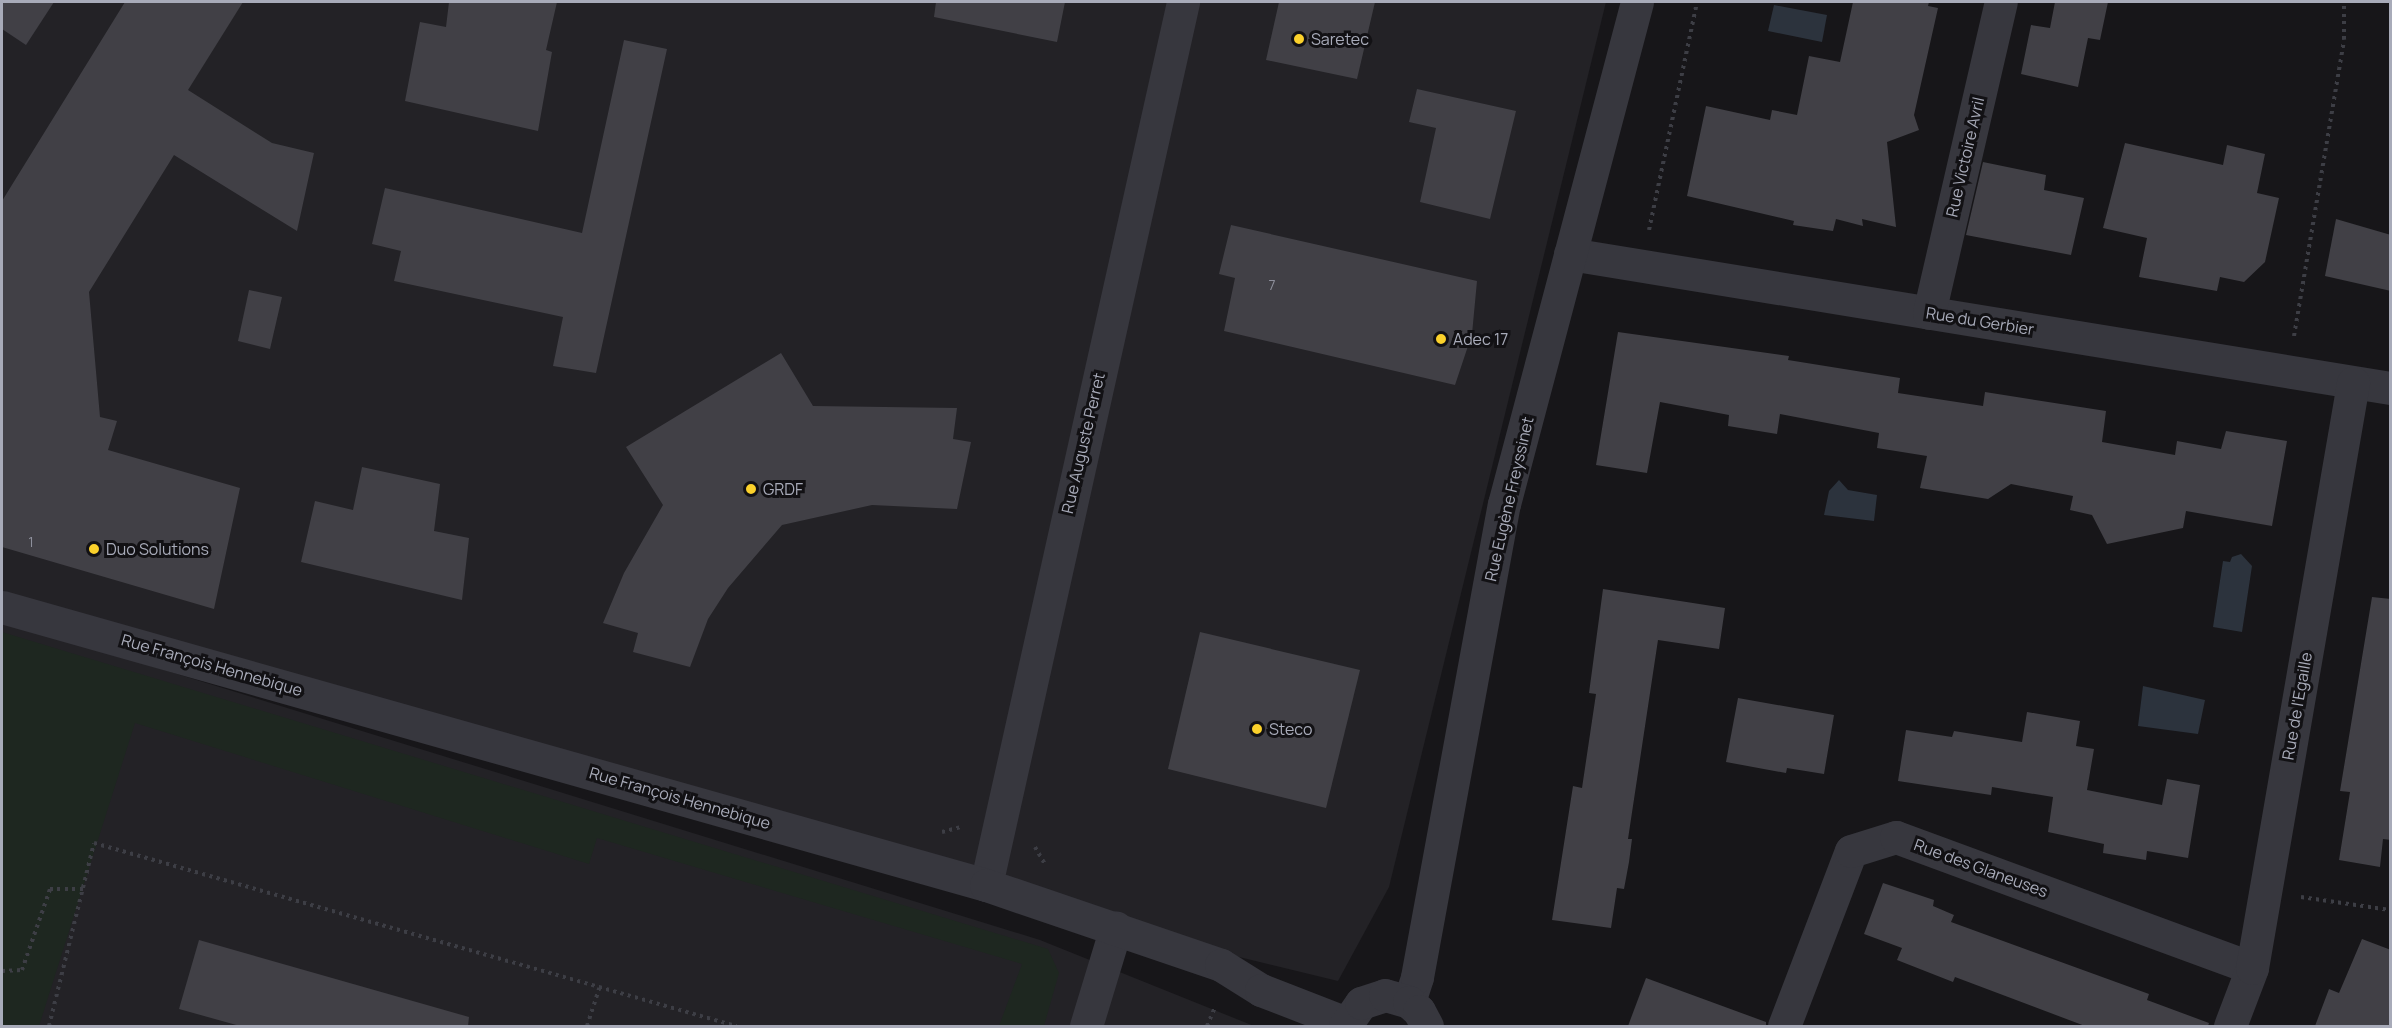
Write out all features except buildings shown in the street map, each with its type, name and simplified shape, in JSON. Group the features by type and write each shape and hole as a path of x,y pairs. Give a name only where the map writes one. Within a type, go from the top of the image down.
{"street":[{"name":"Rue Auguste Perret","path":"986,885 1183,2"},
{"name":"Rue Eugène Freyssinet","path":"1418,1014 1417,977 1504,504 1637,2"},
{"name":"Rue Victoire Avril","path":"1929,313 2001,2"},
{"name":"Rue du Gerbier","path":"1570,254 2391,388"},
{"name":"Rue de l'Egaille","path":"2230,1026 2252,968 2353,383"},
{"name":"Rue François Hennebique","path":"2,607 986,885 1116,927 1221,965 1261,990 1346,1025"},
{"name":"Rue des Glaneuses","path":"1784,1026 1851,851 1896,837 2252,968"},
{"path":"1086,1026 1116,927"},
{"path":"1346,1025 1361,1003 1372,997 1385,995 1418,1014"}],"path":[{"path":"1641,265 1697,2"},
{"path":"2288,372 2344,39 2344,2"},
{"path":"49,1026 94,843 736,1026"},
{"path":"2,971 22,970 50,889 83,890"},
{"path":"2265,892 2391,910"},
{"path":"587,1026 599,988"},
{"path":"1207,1026 1214,1006"}],"shaded area":[{"path":"2,2 1606,2 1389,887 1338,981 1116,927 2,603"},
{"path":"1774,5 1827,15 1822,42 1768,31"},
{"path":"1839,480 1848,490 1877,495 1874,521 1824,515 1829,491"},
{"path":"2241,554 2252,566 2242,632 2213,627 2223,561 2230,562 2232,557"},
{"path":"2,620 1040,940 1254,1026 2,1026"},
{"path":"2,632 1048,949 1059,973 1044,1026 999,1026 1022,964 597,838 589,864 135,723 39,1026 2,1026"},
{"path":"2143,686 2205,700 2198,734 2138,726"}],"place":[{"name":"Saretec","path":"1299,39"},
{"name":"Adec 17","path":"1441,339"},
{"name":"GRDF","path":"751,489"},
{"name":"Duo Solutions","path":"94,549"},
{"name":"Steco","path":"1257,729"}]}
